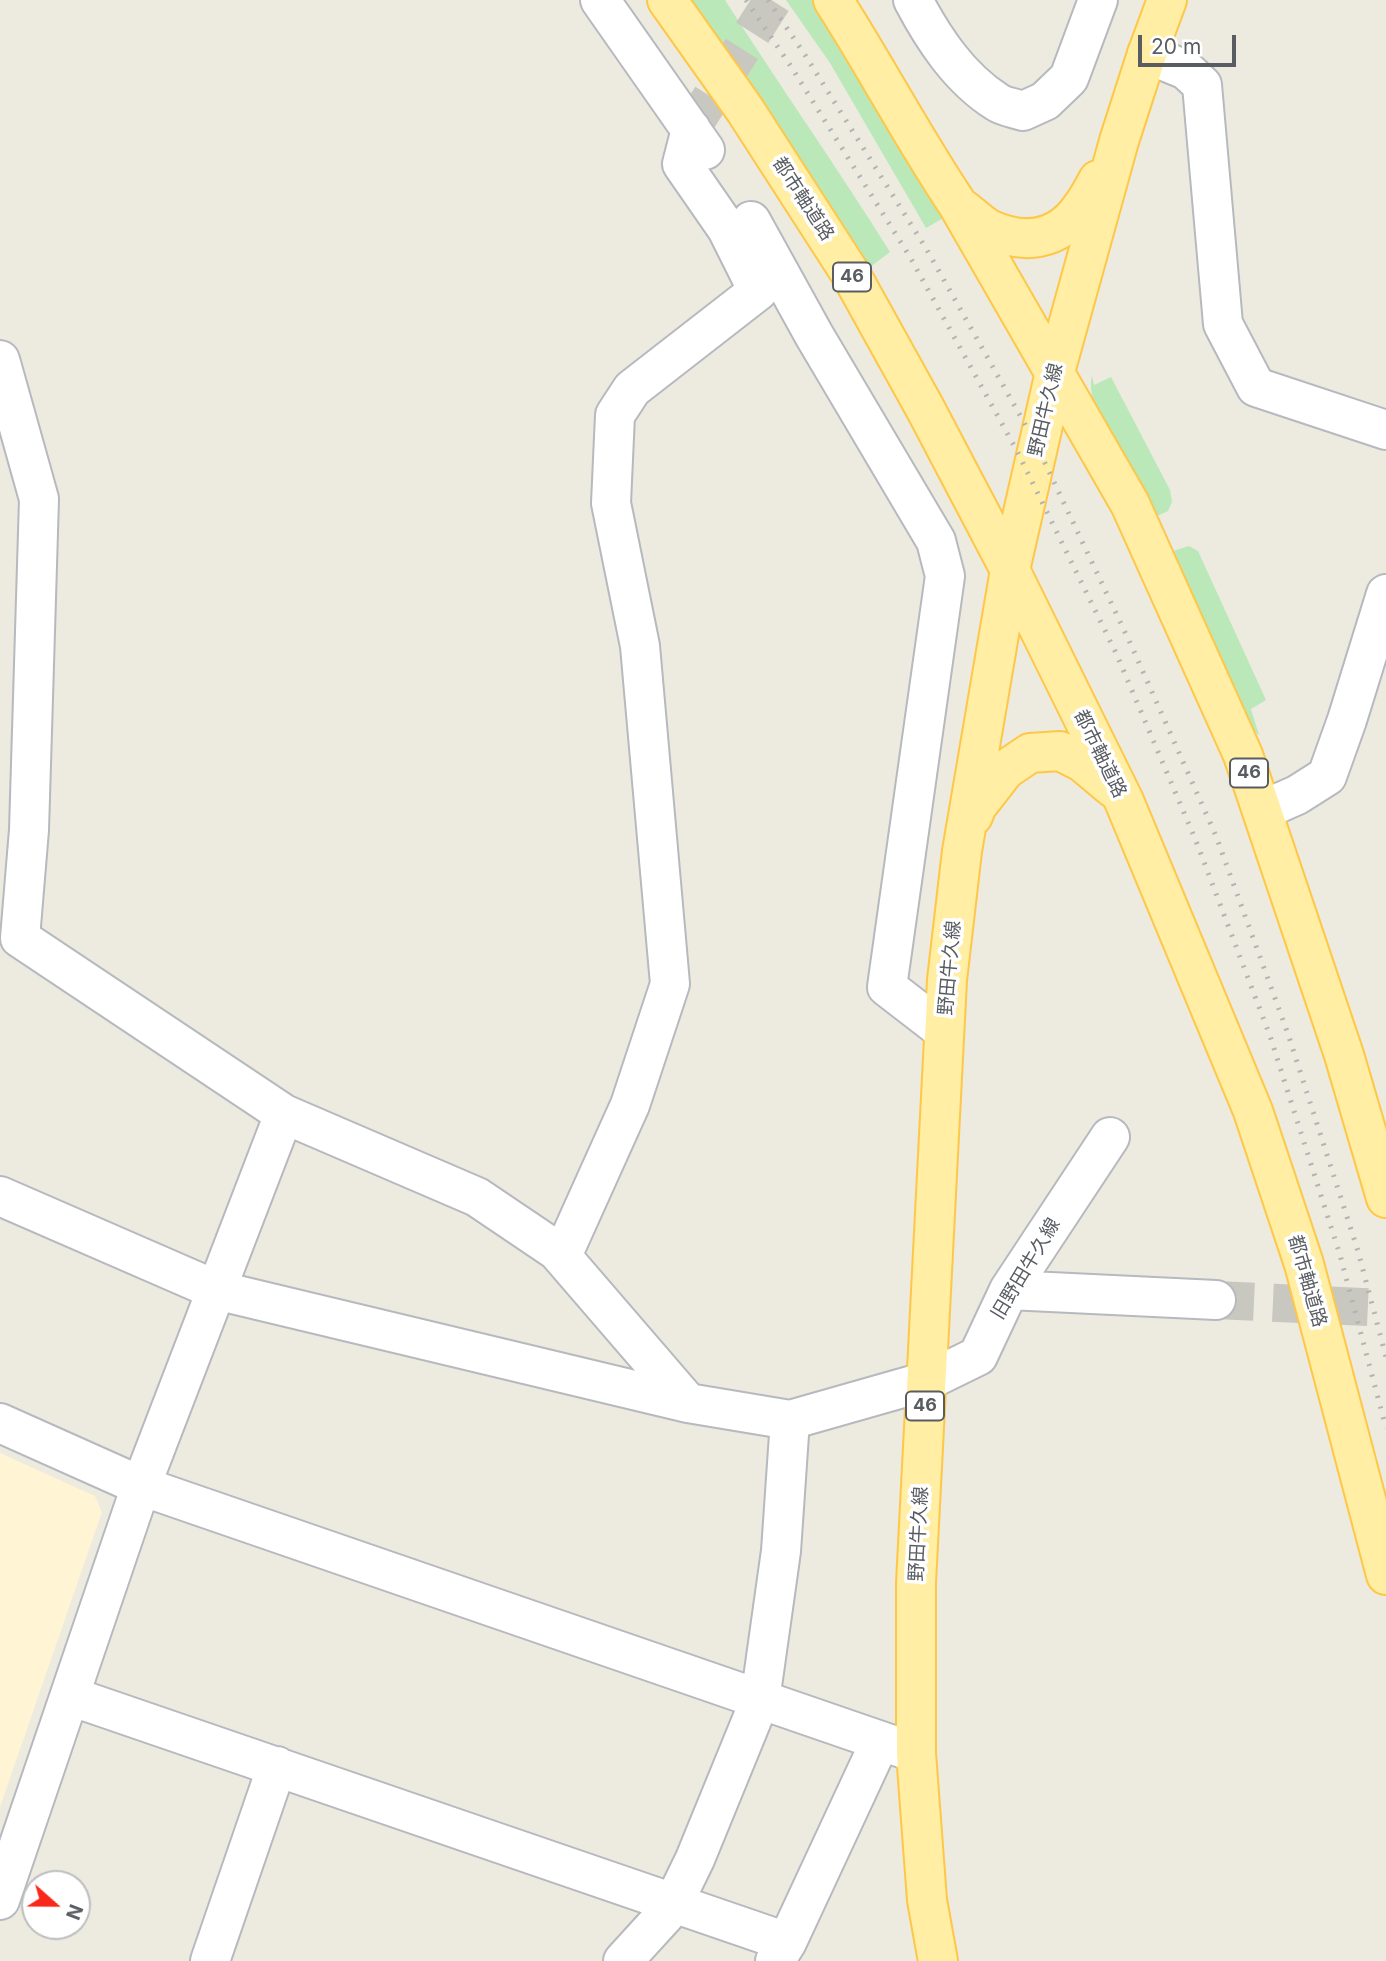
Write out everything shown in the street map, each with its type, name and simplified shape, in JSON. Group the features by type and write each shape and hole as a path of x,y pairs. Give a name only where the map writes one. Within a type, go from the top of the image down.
{"main road":[{"name":"都市軸道路","path":"667,0 746,110 850,273 1010,570 1124,801 1253,1111 1304,1264 1386,1575"},
{"name":"46","path":"833,0 958,205 1130,504 1243,755 1344,1055 1386,1198"},
{"name":"野田牛久線","path":"938,1961 927,1900 916,1753 916,1583 947,980 962,851 1010,570 1055,372 1119,141 1167,0"},
{"path":"958,205 987,228 1014,238 1039,239 1061,228 1080,210 1119,141"},
{"path":"962,851 977,806 1005,770 1030,753 1060,751 1082,762 1108,783 1124,801"}],"street":[{"path":"600,0 739,200 814,335 936,541 945,576 887,987 944,1031"},
{"path":"913,0 929,31 969,80 999,104 1023,111 1045,100 1069,78 1098,0"},
{"path":"1147,54 1186,71 1202,85 1223,324 1256,387 1386,430"},
{"path":"562,1256 630,1105 670,984 640,646 611,503 615,415 632,390 758,291 727,229 682,164 691,129"},
{"path":"0,360 39,499 15,828 10,936 284,1114 477,1197 556,1251 688,1403"},
{"path":"1263,810 1297,795 1327,776 1386,594"},
{"path":"0,1900 141,1486 284,1114"},
{"name":"旧野田牛久線","path":"790,1420 927,1381 978,1356 1009,1290 1110,1137"},
{"path":"0,1196 216,1290 688,1403 790,1420 781,1551 760,1700 695,1859 674,1902 623,1961"},
{"path":"1009,1290 1216,1300"},
{"path":"0,1423 141,1486 916,1753"},
{"path":"69,1696 674,1902 781,1952 880,1742"},
{"path":"218,1959 277,1766"}],"shaded area":[{"path":"0,1453 95,1496 102,1512 0,1807"}],"green space":[{"path":"684,0 725,0 890,252 870,267 826,198"},
{"path":"786,0 817,0 945,217 926,228 830,63"},
{"path":"1092,376 1094,385 1111,377 1170,490 1172,502 1168,511 1148,520 1121,470 1102,426 1091,389"},
{"path":"1189,546 1198,551 1266,700 1251,709 1259,735 1246,726 1164,554"}],"tunnel":[{"path":"691,129 773,0"},
{"path":"1216,1300 1386,1308"}],"railway":[{"path":"746,0 790,65 910,257 1017,451 1116,653 1196,841 1270,1036 1340,1255 1386,1428"},
{"path":"768,0 927,250 1035,442 1132,647 1216,836 1288,1034 1358,1251 1386,1357"}]}
